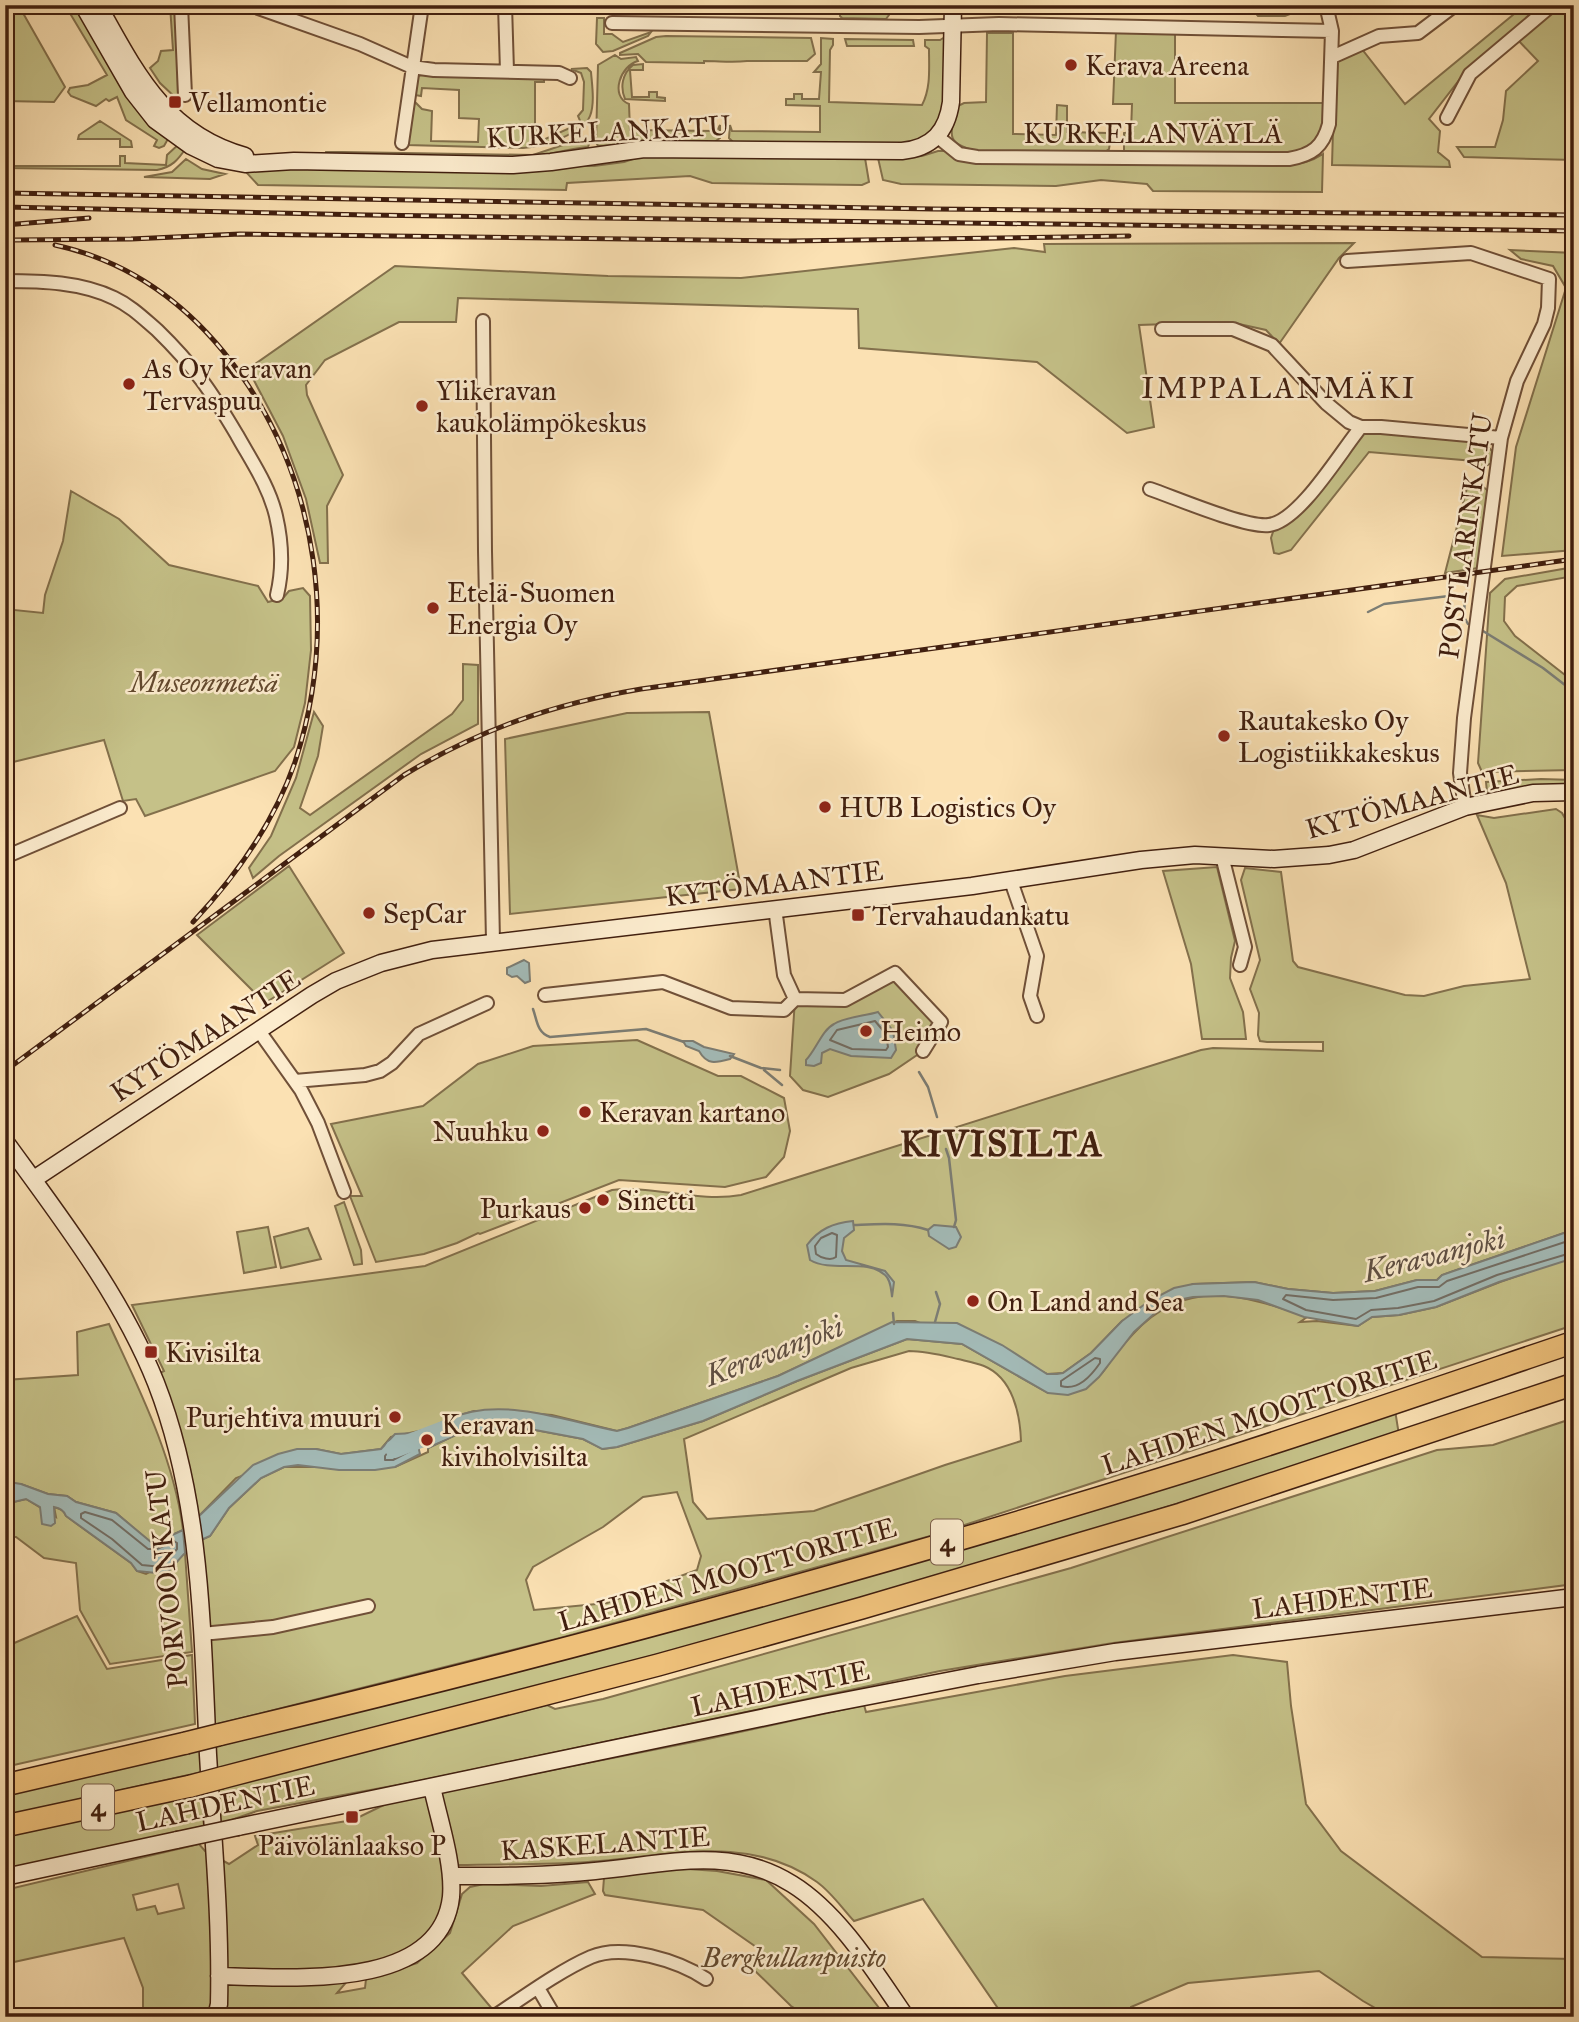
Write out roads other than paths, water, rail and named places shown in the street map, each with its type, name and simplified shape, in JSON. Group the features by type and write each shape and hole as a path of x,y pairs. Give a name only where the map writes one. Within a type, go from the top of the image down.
{"highway":[{"name":"LAHDEN MOOTTORITIE","path":"5,1785 437,1683 863,1567 1183,1472 1574,1342"},
{"name":"4","path":"5,1826 191,1786 631,1672 876,1605 1181,1514 1574,1384"}],"street":[{"name":"KURKELANKATU","path":"83,5 133,92 155,120 191,146 218,159 245,164 513,165 645,149 902,151 925,146 938,138"},
{"name":"KURKELANKATU","path":"98,5 139,78 160,105 207,141 225,150 268,162"},
{"path":"181,5 185,95"},
{"path":"250,5 360,44 412,67 434,70 559,73 570,78"},
{"path":"402,143 422,5"},
{"path":"505,5 507,71"},
{"path":"938,138 949,117 951,102 953,5"},
{"name":"KURKELANVÄYLÄ","path":"938,138 959,154 977,157 1289,159 1305,156 1316,150 1326,138 1329,124 1332,32 1326,5"},
{"path":"1332,57 1380,36 1418,33 1455,5"},
{"path":"1447,118 1470,74 1552,5"},
{"path":"612,23 919,27 1038,25 1332,32"},
{"name":"POSTLARINKATU","path":"1348,261 1471,253 1549,279 1548,308 1544,324 1517,381 1501,438 1464,718 1460,772 1465,807"},
{"path":"5,281 90,288 116,299 137,313 192,366 211,390 264,483 276,516 281,547 281,579 277,595"},
{"path":"483,321 493,941"},
{"path":"1162,329 1233,329 1272,345 1326,403 1349,422 1360,427 1501,438"},
{"path":"1150,489 1239,520 1271,525 1299,508 1360,427"},
{"name":"KYTÖMAANTIE","path":"34,1179 313,995 359,971 406,955 493,941 1012,881 1141,860 1195,855 1274,859 1329,855 1354,850 1465,807 1533,793 1574,792"},
{"path":"5,857 120,808"},
{"path":"1222,856 1245,947 1240,965"},
{"path":"1012,881 1037,956 1030,996 1037,1016"},
{"path":"775,908 784,975 795,999"},
{"path":"545,995 663,982 731,1008 784,1010 795,999 845,1000 895,973 941,1022 923,1051"},
{"path":"295,1081 365,1076 380,1071 392,1063 419,1034 487,1003"},
{"path":"259,1031 295,1081 318,1123 344,1192"},
{"name":"PORVOONKATU","path":"5,1141 113,1296 157,1384 175,1441 190,1505 197,1562 217,1887 219,2004 216,2017"},
{"name":"LAHDENTIE","path":"5,1877 823,1705 1060,1661 1115,1652 1574,1597"},
{"path":"202,1634 273,1627 368,1606"},
{"path":"219,1976 320,1977 384,1966 424,1947 438,1933 447,1915 451,1877 432,1787"},
{"name":"KASKELANTIE","path":"451,1877 595,1871 683,1859 740,1863 792,1883 816,1901 873,1969 906,2017"},
{"path":"498,2014 593,1956 619,1952 659,1958 684,1966 706,1979"},
{"path":"538,1988 554,2014"}],"water":[{"path":"524,960 529,963 530,981 525,983 517,976 507,974 507,968"},
{"path":"878,1012 893,1031 896,1050 891,1058 851,1056 830,1049 822,1053 821,1063 806,1065 806,1060 830,1027 844,1020"},
{"path":"683,1041 693,1041 704,1047 734,1054 730,1059 712,1062 705,1059 699,1051 686,1046"},
{"path":"853,1221 854,1230 844,1238 842,1251 846,1260 885,1271 894,1282 892,1297 888,1280 877,1270 859,1266 819,1264 810,1260 807,1245 816,1235 833,1225"},
{"path":"934,1225 956,1227 961,1237 956,1247 949,1249 929,1236 928,1230"},
{"path":"1574,1232 1574,1258 1499,1282 1436,1307 1399,1315 1372,1317 1358,1326 1304,1317 1258,1300 1224,1296 1178,1300 1155,1313 1134,1332 1099,1377 1086,1389 1068,1395 1048,1393 962,1344 907,1339 703,1421 617,1447 602,1449 583,1439 530,1429 464,1431 428,1448 425,1432 449,1419 490,1409 533,1412 617,1431 778,1376 892,1322 957,1323 1002,1345 1047,1374 1063,1373 1091,1353 1122,1321 1149,1301 1174,1288 1193,1284 1254,1282 1288,1289 1333,1293 1375,1291 1417,1280 1437,1280 1442,1275 1564,1233"},
{"path":"415,1433 420,1454 395,1467 339,1470 298,1465 284,1467 261,1478 229,1508 210,1536 201,1540 198,1517 253,1465 297,1449 316,1449 341,1454 381,1449 395,1434"},
{"path":"9,1482 48,1494 67,1496 76,1502 116,1513 151,1542 155,1543 183,1530 185,1553 166,1574 137,1571 131,1563 60,1509 54,1507 55,1523 51,1526 42,1524 40,1507 26,1499 5,1504 5,1485"}],"waterway":[{"path":"1368,612 1384,604 1465,594 1464,617 1468,624"},
{"path":"1483,631 1543,668 1574,692"},
{"path":"533,1009 540,1029 550,1037 646,1029 684,1042"},
{"path":"730,1056 761,1068 780,1070"},
{"path":"764,1070 782,1085"},
{"path":"919,1072 928,1087 937,1117"},
{"path":"946,1149 956,1220 954,1227"},
{"path":"854,1225 900,1225 928,1230"},
{"path":"935,1322 940,1304 936,1292"},
{"path":"893,1313 894,1324"},
{"name":"Keravanjoki","path":"394,1449 446,1429"}],"railway":[{"path":"5,193 933,209 1574,215"},
{"path":"5,207 367,215 1574,231"},
{"path":"5,225 89,218"},
{"path":"13,240 131,239 240,234 789,241 1129,236"},
{"path":"55,245 110,263 135,276 181,308 202,328 239,372 266,416 288,462 303,510 313,560 317,611 316,662 308,712 295,762 276,806 252,848 193,922"},
{"path":"5,1071 404,775 461,744 518,720 578,702 641,689 1574,559"}],"place":[{"name":"Kerava Areena","path":"1071,65"},
{"name":"Vellamontie","path":"175,102"},
{"name":"As Oy Keravan Tervaspuu","path":"129,384"},
{"name":"Ylikeravan kaukolämpökeskus","path":"422,406"},
{"name":"Etelä-Suomen Energia Oy","path":"433,608"},
{"name":"Rautakesko Oy Logistiikkakeskus","path":"1224,736"},
{"name":"HUB Logistics Oy","path":"825,807"},
{"name":"SepCar","path":"369,913"},
{"name":"Tervahaudankatu","path":"858,915"},
{"name":"Heimo","path":"866,1031"},
{"name":"Keravan kartano","path":"585,1112"},
{"name":"Nuuhku","path":"543,1131"},
{"name":"Sinetti","path":"603,1200"},
{"name":"Purkaus","path":"585,1208"},
{"name":"On Land and Sea","path":"973,1301"},
{"name":"Kivisilta","path":"151,1352"},
{"name":"Purjehtiva muuri","path":"395,1417"},
{"name":"Keravan kiviholvisilta","path":"427,1440"},
{"name":"Päivölänlaakso P","path":"352,1817"}],"district":[{"name":"IMPPALANMÄKI","path":"1279,388"},
{"name":"KIVISILTA","path":"1002,1144"}],"park label":[{"name":"Museonmetsä","path":"204,682"},
{"name":"Bergkullanpuisto","path":"794,1957"}]}
